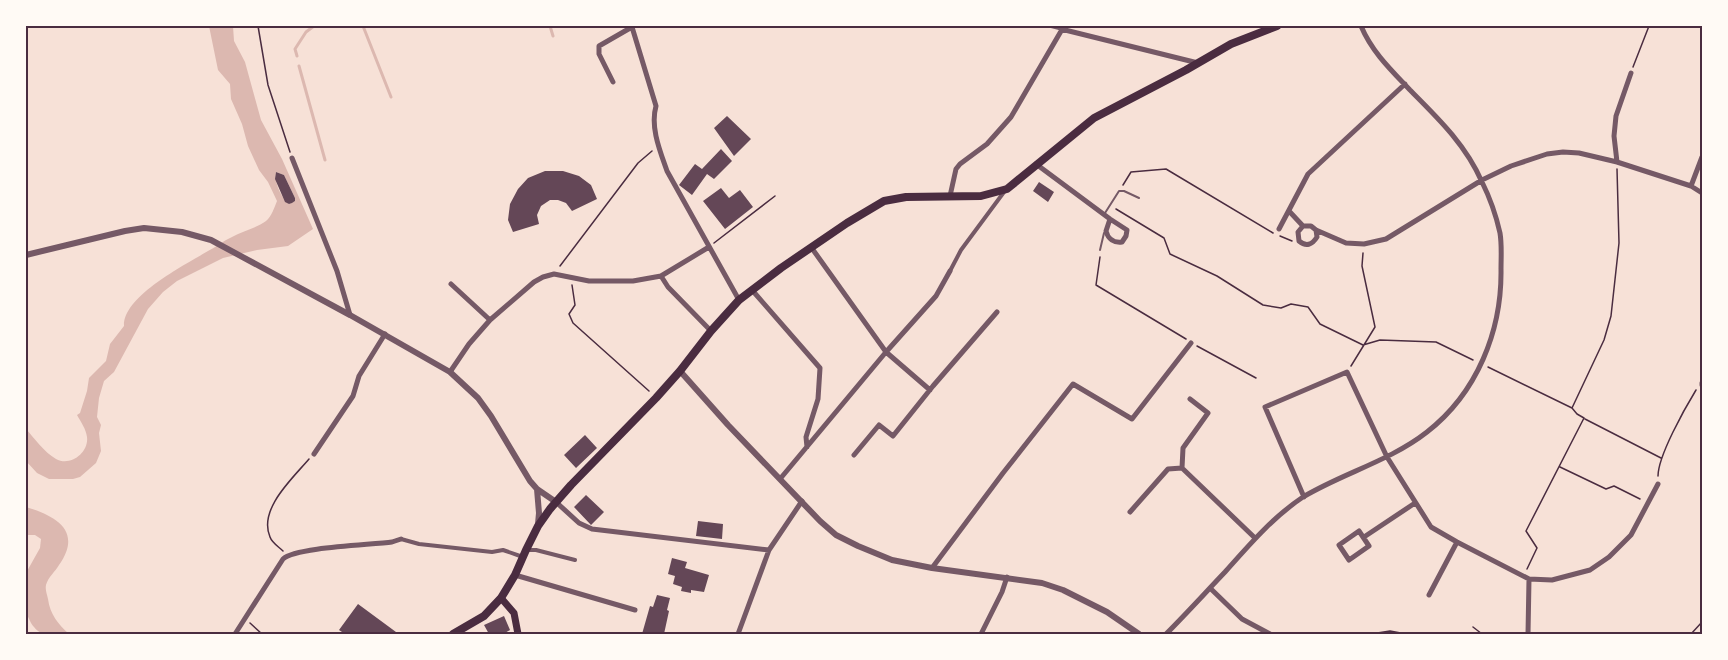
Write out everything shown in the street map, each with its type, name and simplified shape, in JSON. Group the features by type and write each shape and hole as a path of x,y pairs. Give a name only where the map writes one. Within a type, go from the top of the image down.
{"main road":[{"path":"453,634 484,616 501,598 515,575 538,526 556,502 656,398 738,300 847,223 884,201 906,197 981,196 1007,189 1094,118 1231,44 1277,26"},
{"path":"501,598 514,613 519,634"}],"street":[{"path":"1166,634 1277,517 1304,497 1387,457 1427,432 1452,409 1482,364 1496,325 1502,288 1500,234 1482,180 1465,149 1374,50 1362,26"},
{"path":"613,82 599,54 599,46 632,27 656,106 653,117 659,148 667,171 738,300"},
{"path":"951,196 956,169 987,144 1011,117 1062,27 1198,63"},
{"path":"1617,162 1614,136 1616,116 1631,73"},
{"path":"1280,229 1308,174 1405,84"},
{"path":"1289,211 1304,226 1311,226 1316,231 1346,243 1364,244 1386,239 1482,180 1511,166 1547,154 1563,152 1579,153 1617,162 1691,186 1702,193"},
{"path":"1691,186 1702,157"},
{"path":"292,158 337,271 350,315"},
{"path":"1036,164 1127,230 1122,242 1108,237 1106,231 1110,219"},
{"path":"780,480 886,352 936,296 961,250 1007,189"},
{"path":"1304,226 1298,232 1299,241 1303,244 1314,243 1317,237 1316,231"},
{"path":"26,255 144,228 182,231 211,240 385,334 450,372 477,396 523,472 537,489 556,502 579,523 592,529 768,552"},
{"path":"450,372 490,320 543,277 554,274 571,279 606,282 633,281 661,276 709,247"},
{"path":"811,248 886,352 930,390"},
{"path":"661,276 668,287 711,331"},
{"path":"451,284 490,320"},
{"path":"752,290 820,368 818,399 806,437 807,447"},
{"path":"854,455 879,425 893,436 997,312"},
{"path":"314,454 353,396 359,376 385,334"},
{"path":"932,568 1073,384 1132,419 1191,343"},
{"path":"680,371 800,504 836,535 883,557 912,565 1042,583 1063,590 1107,612 1139,634"},
{"path":"1304,497 1265,406 1347,372 1387,457 1431,527 1526,578 1552,580 1590,570 1631,535 1658,484"},
{"path":"1182,468 1183,448 1208,413 1190,399"},
{"path":"1130,512 1168,469 1182,468 1255,538"},
{"path":"537,489 538,526"},
{"path":"1364,537 1415,503"},
{"path":"738,634 768,552 800,504"},
{"path":"1359,531 1364,537 1369,546 1349,560 1339,545 1359,531"},
{"path":"234,634 283,559 287,555 302,551 392,542 401,539 419,544 492,552 504,550 524,553 536,550 575,560"},
{"path":"1429,595 1456,542"},
{"path":"515,575 635,610"},
{"path":"981,634 999,599 1007,577"},
{"path":"1526,578 1528,634"},
{"path":"1210,588 1242,619 1270,634"}],"lane":[{"path":"1047,26 1062,27"},
{"path":"1104,214 1119,191 1139,198"},
{"path":"1100,250 1106,231"}],"path":[{"path":"258,26 268,85 292,158"},
{"path":"1631,73 1649,26"},
{"path":"554,274 638,163 649,152 659,148"},
{"path":"1572,408 1604,340 1611,316 1619,243 1617,162"},
{"path":"1119,191 1131,172 1166,169 1250,220 1291,242 1299,241"},
{"path":"709,247 776,196"},
{"path":"1110,205 1164,238 1170,254 1217,276 1263,305 1281,308 1292,304 1308,307 1320,324 1363,345 1380,340 1436,342 1514,378 1661,458"},
{"path":"1347,372 1374,327 1362,266 1364,244"},
{"path":"1100,250 1096,285 1191,343 1256,378"},
{"path":"571,279 574,305 569,314 573,323 656,398"},
{"path":"1658,484 1661,458 1696,390"},
{"path":"1526,578 1537,548 1526,531 1584,418"},
{"path":"287,555 270,539 267,522 276,498 314,454"},
{"path":"1559,467 1606,489 1614,486 1647,502"},
{"path":"244,618 262,634"},
{"path":"1691,634 1702,622"},
{"path":"1473,627 1482,634"},
{"path":"1371,634 1390,631 1406,634"}],"shaded area":[{"path":"209,26 233,26 234,41 245,62 261,120 282,159 313,229 288,246 223,258 177,281 163,292 148,309 114,372 104,381 97,417 101,425 99,433 101,451 96,463 80,477 49,479 37,473 26,461 26,429 43,449 56,459 67,461 78,457 87,443 86,431 77,415 80,413 89,378 106,361 110,344 124,326 126,315 133,304 157,282 171,273 268,219 274,209 277,201 248,146 242,124 231,99 230,84 218,70","holes":["276,172 284,175 295,198 295,201 289,204 281,194 276,180"]},
{"path":"26,507 56,520 67,534 66,553 48,579 46,589 53,614 69,634 41,633 26,614 26,573 40,548 41,539 35,535 26,535"}],"building":[{"path":"727,116 751,139 734,156 714,128"},
{"path":"721,149 732,161 714,179 707,174 692,195 679,185 695,164 702,169"},
{"path":"545,171 563,171 579,176 591,185 597,199 572,211 566,203 550,200 541,206 537,215 539,224 513,232 508,220 510,204 518,189 528,178"},
{"path":"276,172 284,175 295,198 292,203 285,202 275,179"},
{"path":"1039,182 1054,192 1048,202 1033,191"},
{"path":"721,188 729,198 740,190 753,207 725,229 703,201"},
{"path":"585,435 597,448 576,468 564,455"},
{"path":"586,495 604,512 591,525 574,507"},
{"path":"698,521 723,524 722,539 696,536"},
{"path":"672,558 687,562 685,568 709,575 704,592 681,591 682,587 673,584 675,576 668,574"},
{"path":"657,595 670,598 664,634 642,634 650,606 653,607"},
{"path":"358,604 396,632 391,634 345,634 339,630"},
{"path":"504,616 510,630 503,634 489,634 484,625"}],"waterway":[{"path":"297,56 295,49 306,32 314,26"},
{"path":"363,26 391,97"},
{"path":"550,26 553,36"},
{"path":"299,66 325,160"}]}
